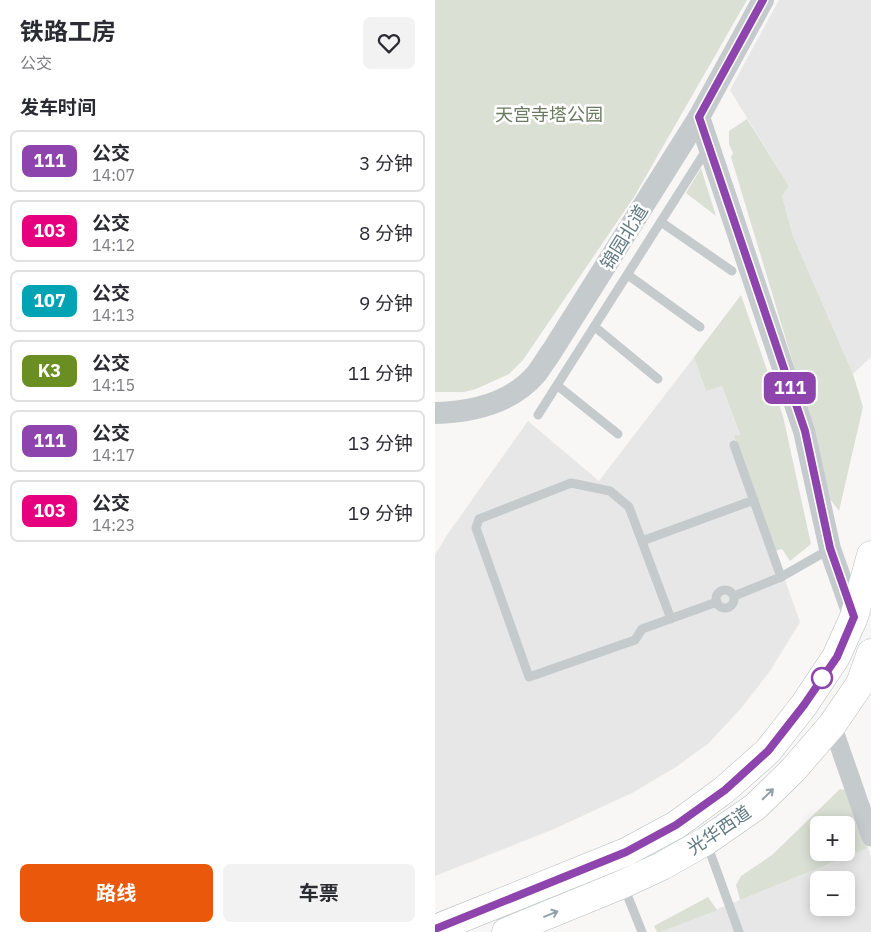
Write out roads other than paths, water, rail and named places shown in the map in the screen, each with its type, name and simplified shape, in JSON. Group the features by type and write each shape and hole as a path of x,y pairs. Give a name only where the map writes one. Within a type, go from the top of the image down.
{"main road":[{"name":"光华西道","path":"435,929 626,852 676,825 725,790 768,751 804,705 837,657 854,617 871,555"},
{"name":"光华西道","path":"505,932 662,866 706,841 755,807 793,770 832,725 860,684 871,653"}],"street":[{"name":"锦园北道","path":"435,413 473,410 497,402 518,389 536,374 699,117 763,0"},
{"path":"699,117 805,431 830,548 854,617"},
{"path":"832,725 869,829"}],"lane":[{"path":"538,415 709,147"},
{"path":"661,222 732,271"},
{"path":"628,275 700,327"},
{"path":"595,327 658,379"},
{"path":"558,386 618,434"},
{"path":"734,445 781,577"},
{"path":"671,619 629,507 609,491 571,483 479,519 476,528 529,677 635,640 642,629 671,619 717,602 717,596 721,592 730,592 734,596 781,577 830,548"},
{"path":"642,541 753,500"},
{"path":"706,841 739,932"},
{"path":"623,884 642,932"}],"park label":[{"name":"天宫寺塔公园","path":"549,114"}]}
